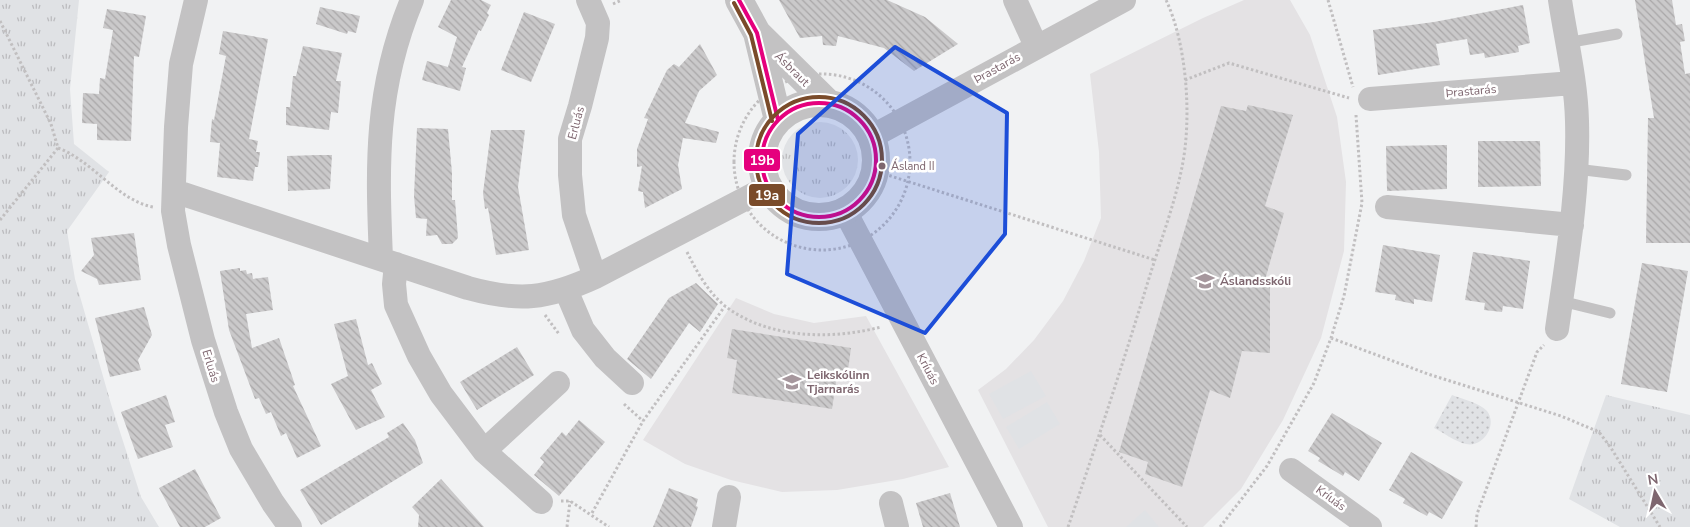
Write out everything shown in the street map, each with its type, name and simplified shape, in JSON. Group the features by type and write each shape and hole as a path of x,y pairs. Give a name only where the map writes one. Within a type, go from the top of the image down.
{"street":[{"name":"Erluás","path":"196,0 181,64 176,127 174,201 179,245 203,340 226,412 241,449 272,503 290,527"},
{"path":"412,0 391,58 382,103 378,143 389,261 396,305 419,356 441,394 484,451 541,502"},
{"name":"Erluás","path":"588,0 598,23 597,38 570,138 570,175 574,215 595,277"},
{"name":"Ásbraut","path":"739,0 757,33 778,120"},
{"path":"1016,0 1036,46"},
{"name":"Þrastarás","path":"871,137 1124,0"},
{"path":"1557,328 1572,225 1577,118 1560,0"},
{"name":"Ásbraut","path":"757,33 799,77 829,104"},
{"name":"Þrastarás","path":"1358,99 1573,83"},
{"path":"810,104 829,104 846,110 861,122 871,137 875,148 875,172 869,188 859,201 845,211 828,217 810,217 779,201 768,187 762,170 762,152 767,135 778,120 793,109 810,104"},
{"path":"174,201 389,261 495,295 528,297 566,290 595,277 768,187"},
{"path":"1387,207 1572,225"},
{"name":"Kríuás","path":"845,211 1011,527"},
{"path":"566,290 583,330 605,358 625,390"},
{"path":"484,451 558,383"},
{"name":"Kríuás","path":"1291,470 1370,527"},
{"path":"724,527 729,497"},
{"path":"891,503 898,527"}],"lane":[{"path":"1566,43 1617,34"},
{"path":"1576,170 1626,176"},
{"path":"1561,301 1610,313"}],"path":[{"path":"1068,527 1100,435 1183,166 1187,103 1185,80 1175,19 1166,0"},
{"path":"1220,527 1267,466 1314,383 1344,296 1362,203 1358,99 1328,0"},
{"path":"0,20 50,124 58,148 83,161 122,193 146,205 174,201"},
{"path":"1185,80 1229,63 1358,99"},
{"path":"823,74 854,80 868,87 887,102 900,122 908,141 910,161 908,182 899,206 882,227 860,242 834,250 806,249 780,240 758,224 742,201 735,177 734,152 740,129 753,107 771,90 799,77 823,74"},
{"path":"0,220 58,148"},
{"path":"875,172 1155,260"},
{"path":"678,234 698,273 725,306 752,321 767,326 813,335 864,331 903,321"},
{"path":"592,513 643,421 725,306"},
{"path":"536,314 544,314 560,335"},
{"path":"1476,527 1477,514 1520,403 1537,352 1557,328"},
{"path":"1331,338 1428,374 1561,416 1599,432 1660,527"},
{"path":"625,390 643,421"},
{"path":"1100,435 1187,527"},
{"path":"567,527 570,501"},
{"path":"541,502 570,501 592,513 609,527"}],"highlighted area":[{"path":"895,47 1007,113 1005,234 925,333 787,274 798,134"}],"shaded area":[{"name":"Áslandsskóli","path":"1244,0 1290,0 1310,35 1337,117 1346,182 1344,251 1321,338 1283,420 1241,489 1203,527 1048,527 978,390 1006,369 1034,340 1063,301 1084,261 1101,218 1099,152 1090,74 1203,18"},
{"name":"Leikskólinn Tjarnarás","path":"736,298 774,314 814,323 866,316 949,467 903,479 837,490 782,492 731,480 685,464 643,440"}],"green space":[{"path":"0,0 79,0 70,89 74,144 109,172 67,231 75,279 111,404 141,497 159,527 0,527"},
{"path":"813,122 827,122 841,128 852,139 858,153 855,175 847,187 827,198 813,198 799,192 788,181 782,167 782,153 788,139 799,128"},
{"path":"1031,371 1046,396 1003,419 989,394"},
{"path":"1452,395 1475,403 1487,411 1491,423 1490,429 1483,439 1472,444 1466,444 1434,428"},
{"path":"1606,395 1690,415 1690,527 1620,527 1569,499"},
{"path":"1047,402 1060,424 1019,449 1006,427"},
{"path":"1145,510 1159,527 1126,527"}],"building":[{"path":"451,0 481,0 491,5 487,13 489,15 481,31 479,30 462,67 466,68 460,91 422,80 427,61 448,67 457,37 438,27"},
{"path":"779,0 887,0 925,17 958,44 914,71 884,48 838,36 836,46 823,45 822,36 800,38"},
{"path":"1635,0 1672,0 1676,25 1682,24 1685,41 1680,42 1685,74 1690,73 1690,243 1646,243 1648,118 1654,118"},
{"path":"1523,5 1530,43 1518,46 1519,52 1485,58 1484,53 1470,55 1467,39 1436,44 1440,65 1378,75 1373,30 1434,22"},
{"path":"320,7 360,16 356,33 348,31 347,34 316,24"},
{"path":"107,9 146,16 139,57 134,56 131,141 97,140 97,124 82,123 83,93 99,94 100,78 105,79 113,30 103,28"},
{"path":"524,12 555,24 531,82 501,70"},
{"path":"223,31 268,39 249,139 258,141 256,152 260,152 258,167 255,167 253,181 217,177 220,143 210,142 212,119 214,120 226,56 219,54"},
{"path":"700,44 717,75 699,91 685,123 719,132 716,143 683,138 678,165 682,189 645,208 643,192 638,191 642,166 637,167 637,149 648,119 644,118 667,70 674,64 679,67"},
{"path":"303,46 342,53 336,81 341,81 338,113 331,112 329,130 286,125 286,107 290,107 293,76 296,76"},
{"path":"1248,105 1293,115 1265,206 1284,213 1265,280 1270,285 1270,353 1242,351 1230,398 1210,390 1182,487 1145,474 1148,462 1119,452 1221,106 1246,111"},
{"path":"417,128 448,129 452,173 452,200 455,200 458,238 452,244 442,244 437,235 426,236 427,219 416,218 414,196"},
{"path":"491,130 525,130 518,187 529,250 496,255 488,208 485,209 483,193"},
{"path":"1478,141 1540,141 1541,186 1478,187"},
{"path":"1447,145 1447,189 1387,191 1386,146"},
{"path":"332,155 330,189 288,191 287,156"},
{"path":"134,233 141,280 99,285 97,279 81,271 94,255 91,238"},
{"path":"1383,245 1440,255 1432,302 1414,299 1414,304 1395,300 1396,295 1375,292"},
{"path":"1473,252 1530,261 1523,309 1503,306 1502,312 1484,310 1485,303 1465,300"},
{"path":"1642,263 1688,271 1667,392 1621,384"},
{"path":"240,268 240,271 246,270 247,274 252,273 253,279 268,277 273,310 246,314 252,348 279,338 295,385 293,386 321,446 297,458 286,433 281,436 271,412 266,414 259,398 255,399 229,330 220,271"},
{"path":"696,283 718,304 700,332 689,323 651,379 627,359 669,298"},
{"path":"144,307 152,335 138,360 141,370 110,377 95,318"},
{"path":"356,319 368,365 372,363 382,384 371,390 385,417 356,430 331,384 348,376 334,324"},
{"path":"732,329 851,348 847,378 837,376 832,409 732,393 737,360 727,358"},
{"path":"517,347 534,375 477,410 460,382"},
{"path":"166,395 175,422 165,425 173,447 138,459 121,412"},
{"path":"1332,413 1382,443 1359,481 1345,472 1343,476 1318,461 1320,458 1308,451"},
{"path":"579,420 605,442 559,496 534,475 544,462 540,458 562,432 566,436"},
{"path":"403,423 415,440 423,463 321,525 300,490 389,437 387,433"},
{"path":"1411,452 1463,482 1442,519 1429,512 1427,516 1403,503 1405,499 1389,490"},
{"path":"195,469 221,518 205,527 180,527 159,488"},
{"path":"441,479 484,527 418,527 419,515 412,507"},
{"path":"669,488 698,499 696,506 698,507 691,527 653,527"},
{"path":"950,493 960,527 923,527 916,503"}],"transit line":[{"name":"19b","path":"739,0 757,33 778,120"},
{"name":"19a","path":"734,3 751,35 772,121"},
{"name":"19a","path":"819,97 843,102 864,115 877,136 882,160 877,184 864,205 843,218 819,223 795,218 774,205 761,184 756,160 761,136 774,115 795,102 819,97"},
{"name":"19b","path":"819,103 841,108 859,120 871,138 876,160 871,182 859,200 841,212 819,217 797,212 779,200 767,182 762,160 767,138 779,120 797,108 819,103"}],"place":[{"name":"Ásland II","path":"882,166"},
{"name":"Áslandsskóli","path":"1205,281"},
{"name":"Leikskólinn Tjarnarás","path":"792,382"}]}
